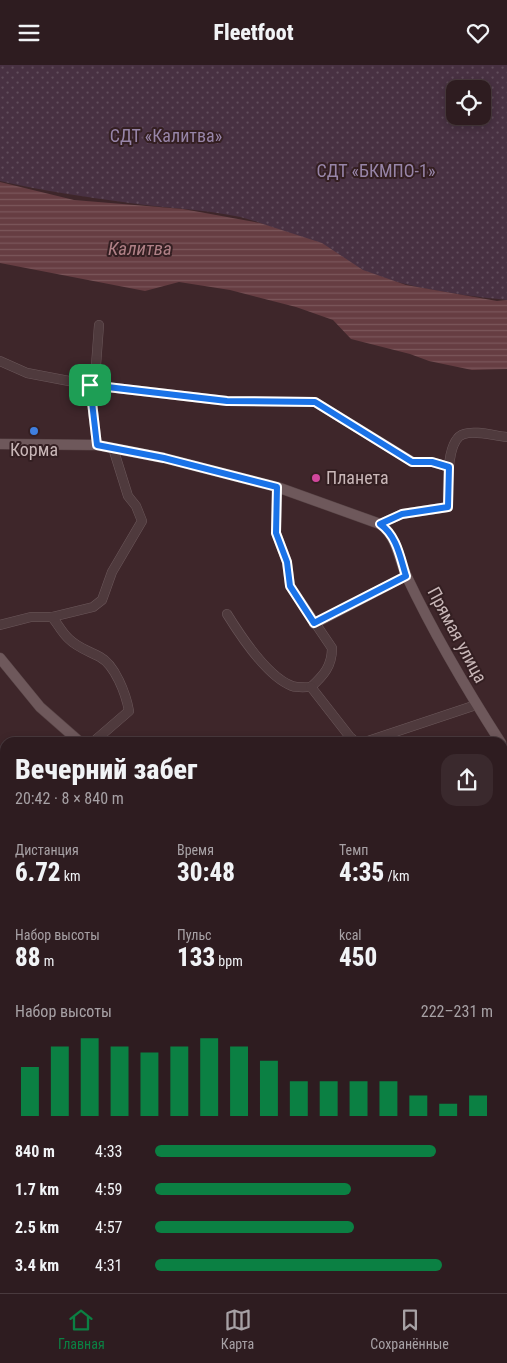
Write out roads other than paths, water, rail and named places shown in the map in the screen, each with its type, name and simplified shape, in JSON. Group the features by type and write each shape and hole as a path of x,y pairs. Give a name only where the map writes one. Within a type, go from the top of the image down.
{"main road":[{"path":"0,444 97,445 164,458 277,487 380,524"},
{"name":"Прямая улица","path":"380,524 388,530 394,539 406,576 476,705 497,737"},
{"path":"0,658 40,707 75,737"}],"street":[{"path":"97,445 90,385 95,379 99,325"},
{"path":"0,361 27,373 90,385 227,401 315,402 412,462 432,462 449,467"},
{"path":"380,524 402,514 448,507 449,467 453,444 457,437 466,433 507,437"},
{"path":"0,625 31,617 52,617 93,607 102,600 112,572 142,521 140,511 128,496 114,448"},
{"path":"228,614 246,644 284,682 294,687 311,687 324,675 332,660 332,648 290,586 287,562 276,533 277,487"},
{"path":"314,623 406,576"},
{"path":"52,617 69,640 100,657 110,665 128,702 129,711 99,737"},
{"path":"311,687 350,737"},
{"path":"380,737 476,705"}],"water":[{"name":"Калитва","path":"0,182 74,200 183,209 260,223 322,243 363,270 406,285 497,301 507,300 507,369 472,370 429,361 410,354 351,339 333,320 296,307 230,290 179,282 145,291 0,263"}],"place":[{"name":"Корма","path":"34,431"},
{"name":"Планета","path":"316,478"}],"park label":[{"name":"СДТ «Калитва»","path":"166,136"},
{"name":"СДТ «БКМПО-1»","path":"376,171"}]}
